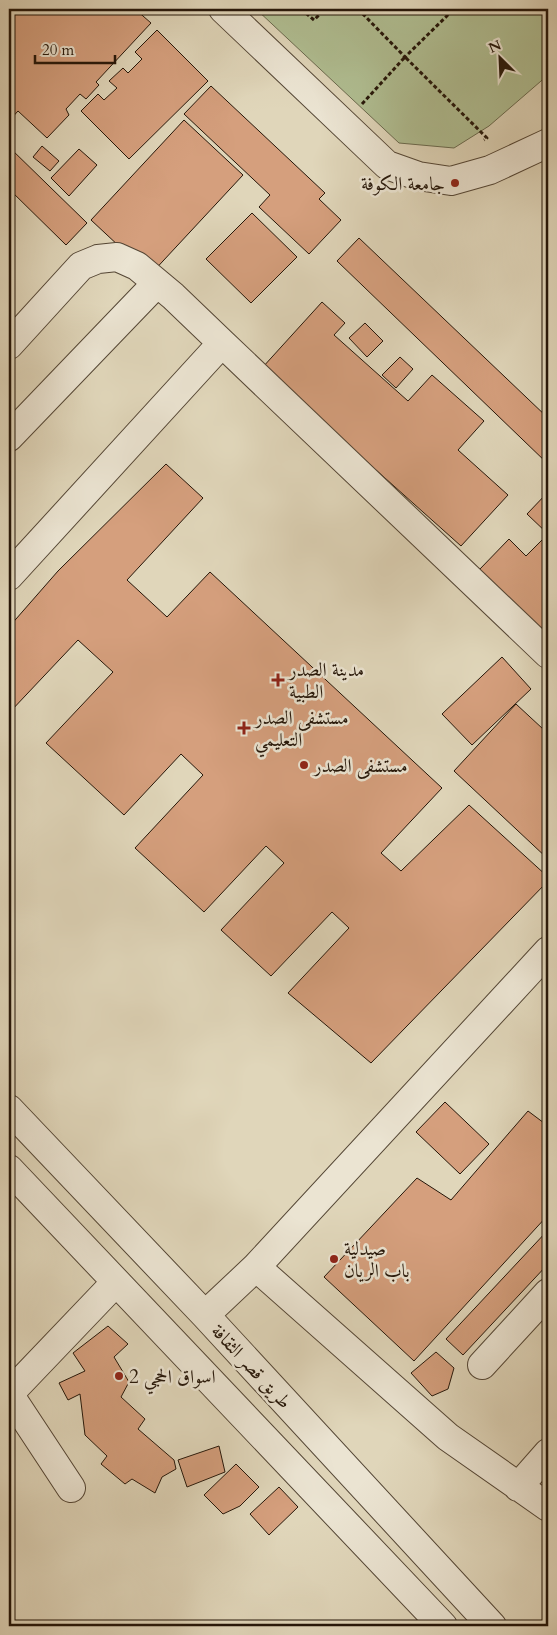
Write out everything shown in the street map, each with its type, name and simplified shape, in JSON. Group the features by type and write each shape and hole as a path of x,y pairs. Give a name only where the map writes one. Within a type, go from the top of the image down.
{"street":[{"path":"223,9 388,165 418,176 451,180 490,170 548,142"},
{"path":"9,345 81,266 98,259 117,257 137,266 222,343 548,654"},
{"path":"9,437 157,283"},
{"path":"9,576 222,343"},
{"path":"205,1315 256,1267 548,951"},
{"name":"طريق قصر الثقافة","path":"9,1109 205,1315 492,1626"},
{"path":"9,1169 443,1626"},
{"path":"256,1267 448,1437 548,1507"},
{"path":"71,1488 9,1394 116,1282"},
{"path":"482,1365 548,1293"},
{"path":"518,1487 548,1453"}],"path":[{"path":"301,9 314,20 325,9"},
{"path":"358,9 487,138 479,143"},
{"path":"357,109 405,57 454,9"}],"green space":[{"path":"256,9 548,9 548,75 489,126 454,148 399,143"}],"building":[{"path":"9,9 135,9 151,23 96,82 99,85 86,99 80,94 66,109 69,115 47,138 18,111 9,121"},
{"path":"157,30 208,81 129,159 81,111 98,94 104,100 117,88 109,81 123,68 128,73 142,59 135,52"},
{"path":"211,86 325,193 319,199 341,220 309,254 259,207 270,195 184,114"},
{"path":"184,120 243,175 150,275 91,220"},
{"path":"42,146 59,161 50,171 33,157"},
{"path":"9,147 87,223 66,245 9,189"},
{"path":"79,149 97,165 69,196 51,178"},
{"path":"252,213 297,257 251,303 206,259"},
{"path":"359,238 548,418 548,464 337,261"},
{"path":"322,302 345,323 334,335 408,401 432,375 484,421 458,450 508,495 461,546 262,368"},
{"path":"365,323 383,341 367,357 349,338"},
{"path":"400,357 413,369 396,388 382,375"},
{"name":"مستشفى الصدر","path":"166,464 203,498 127,580 167,617 210,572 442,788 381,853 401,871 469,805 548,877 548,881 371,1063 288,993 349,928 332,912 271,976 221,930 284,863 266,846 204,912 135,848 203,775 181,754 124,815 46,743 113,672 78,640 9,713 9,627 58,571"},
{"path":"548,492 548,534 527,514"},
{"path":"548,534 548,636 479,570 509,539 526,556"},
{"path":"502,657 531,689 472,745 442,714"},
{"path":"516,704 543,729 548,723 548,859 454,771"},
{"path":"445,1102 489,1144 460,1174 416,1132"},
{"path":"528,1111 548,1126 548,1142 546,1145 548,1147 548,1215 414,1361 324,1277 417,1178 451,1200"},
{"path":"548,1230 548,1264 463,1355 446,1339"},
{"path":"108,1326 128,1344 114,1357 129,1382 121,1397 145,1419 138,1429 174,1460 176,1469 162,1477 155,1493 132,1479 125,1484 101,1464 107,1456 85,1435 80,1394 68,1400 59,1383 85,1371 73,1353"},
{"path":"436,1352 454,1368 448,1389 432,1396 411,1373"},
{"path":"219,1446 225,1472 187,1487 178,1460"},
{"path":"236,1464 259,1487 240,1506 223,1514 204,1495"},
{"path":"279,1487 298,1507 269,1535 250,1514"}],"place":[{"name":"جامعة الكوفة","path":"455,183"},
{"name":"مدينة الصدر الطبية","path":"278,680"},
{"name":"مستشفى الصدر التعليمي","path":"244,728"},
{"name":"مستشفى الصدر","path":"304,765"},
{"name":"صيدلية باب الريان","path":"334,1259"},
{"name":"اسواق الحجي 2","path":"119,1376"}]}
